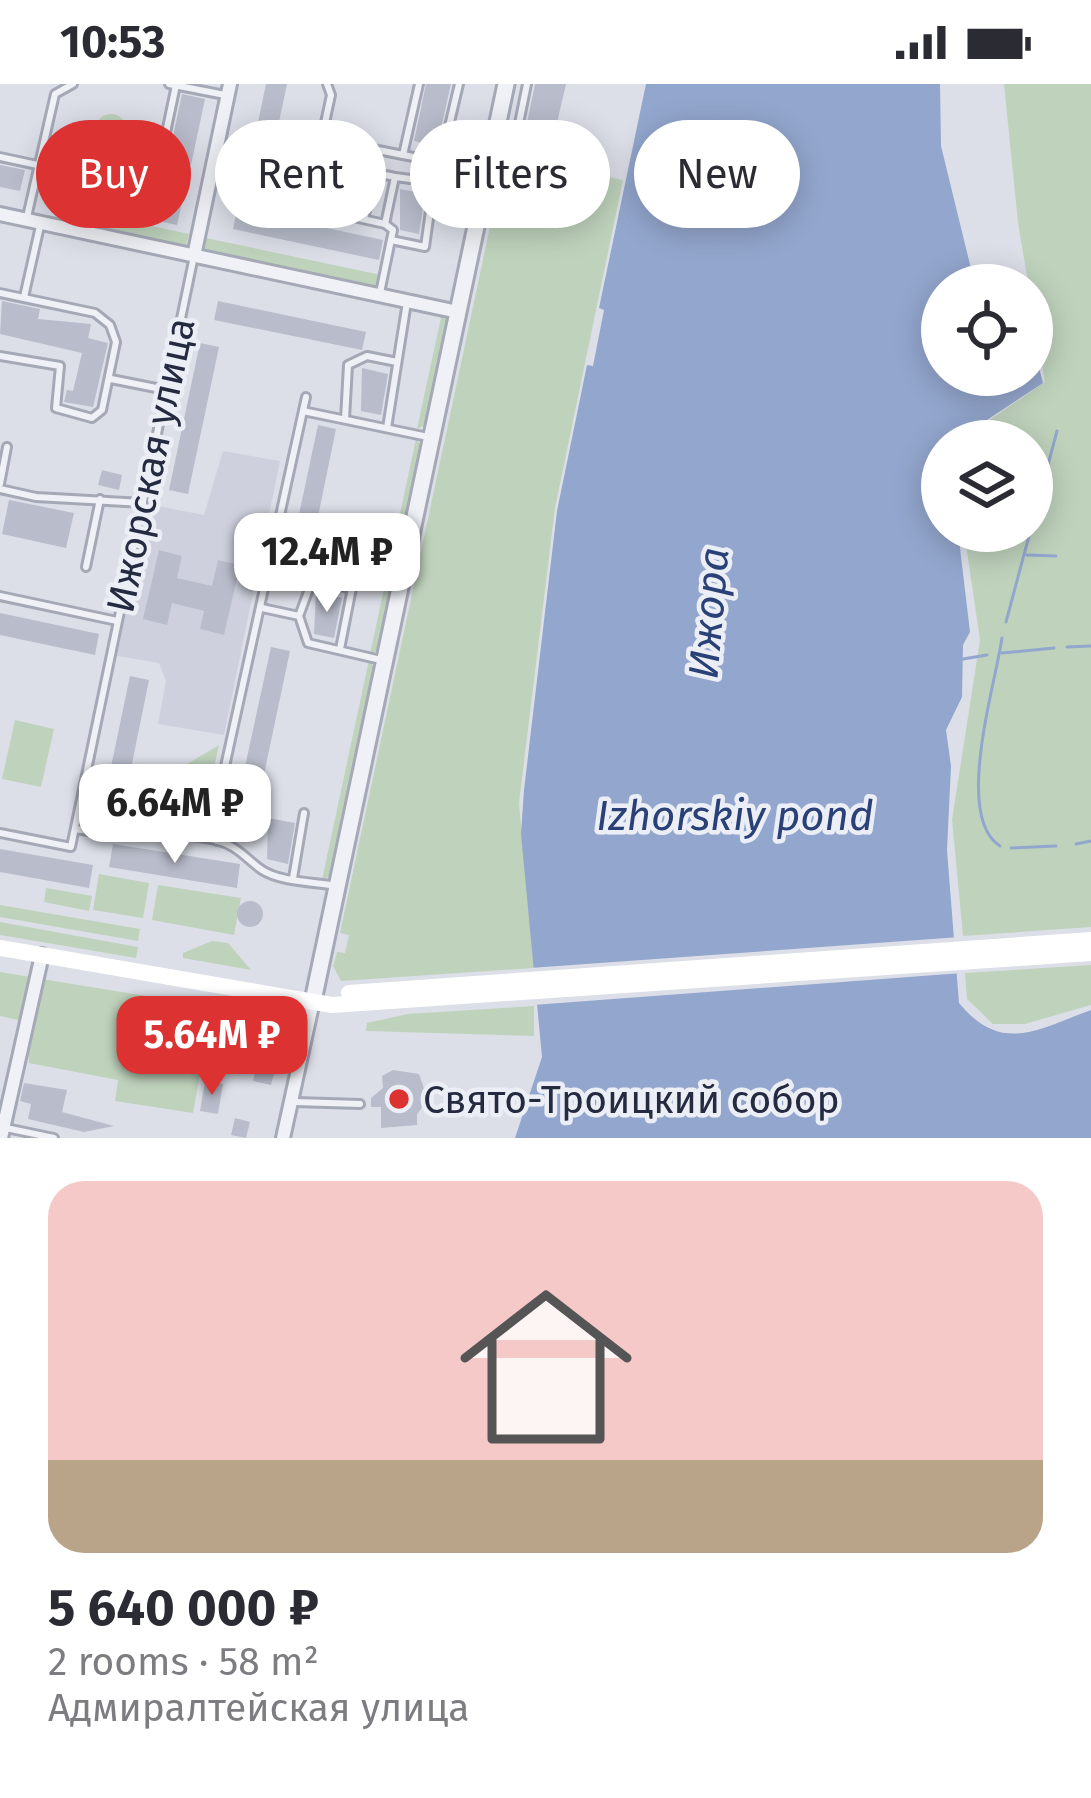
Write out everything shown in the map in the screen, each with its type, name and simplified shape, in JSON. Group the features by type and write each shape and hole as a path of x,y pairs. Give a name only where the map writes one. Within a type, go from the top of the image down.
{"main road":[{"path":"0,948 332,1005 964,955 1091,940"},
{"path":"964,955 1091,953"}],"street":[{"path":"496,120 506,84"},
{"name":"Ижорская улица","path":"194,256 229,90"},
{"path":"0,214 458,312"},
{"path":"284,1138 473,228"},
{"path":"2,1133 42,955"}],"lane":[{"path":"49,120 55,94 73,84"},
{"path":"325,120 331,94 327,84"},
{"path":"403,155 419,84"},
{"path":"451,120 459,84"},
{"path":"517,120 527,84"},
{"path":"166,120 172,85 229,90"},
{"path":"386,152 410,156"},
{"path":"0,157 36,165"},
{"path":"386,175 410,179"},
{"path":"386,219 395,177"},
{"path":"24,298 36,193"},
{"path":"380,296 393,230 386,225"},
{"path":"391,240 425,247 428,228"},
{"name":"Ижорская улица","path":"0,833 71,847 194,256"},
{"path":"0,293 103,318 116,342 102,410 86,418 56,408 60,366 0,356"},
{"path":"387,428 407,302"},
{"path":"345,419 348,365 367,356 397,362"},
{"path":"109,378 166,389"},
{"path":"218,841 224,771 306,397"},
{"path":"303,411 432,437"},
{"path":"8,447 0,486 36,497 143,503"},
{"path":"86,567 100,499"},
{"path":"340,650 352,588 312,581 299,616 308,643 384,661"},
{"path":"0,596 117,621"},
{"path":"260,608 299,616"},
{"path":"293,878 304,813"},
{"path":"75,829 128,838 146,829 218,841 234,845 265,872 337,886"},
{"path":"291,1102 360,1103"},
{"path":"2,1133 54,1138"}],"shaded area":[{"path":"223,451 280,461 224,735 158,724 166,681 159,663 117,656 147,504 204,515"}],"green space":[{"path":"1004,84 1091,84 1091,927 963,936 952,820 980,640 967,552 1053,552 1053,420 990,420 1025,396 1053,396 1053,264 1025,264"},
{"path":"111,114 123,120 99,120"},
{"path":"610,177 623,180 555,508 519,803 534,968 341,981 333,966 337,952 345,953 349,935 340,933 490,228 610,228"},
{"path":"95,228 161,228 189,234 186,246"},
{"path":"201,237 381,275 373,290 204,253"},
{"path":"442,313 447,321 425,425 417,429"},
{"path":"416,439 421,445 378,650 370,654"},
{"path":"369,660 374,667 330,876 322,880"},
{"path":"15,720 54,729 41,787 2,779"},
{"path":"219,745 211,781 208,786 187,764"},
{"path":"99,874 149,883 143,918 93,910"},
{"path":"158,885 241,898 234,935 152,920"},
{"path":"46,888 92,896 89,911 44,902"},
{"path":"0,905 140,929 138,941 0,917"},
{"path":"0,922 138,947 136,958 0,935"},
{"path":"212,941 228,943 251,970 183,958 183,953"},
{"path":"1091,965 1091,1005 1025,1024 993,1024 967,999 965,973"},
{"path":"0,972 31,977 23,1021 0,1016"},
{"path":"42,979 269,1016 281,1028 286,1051 206,1041 193,1113 115,1101 118,1080 29,1063 28,1037"},
{"path":"534,1006 534,1036 366,1031 367,1023 408,1014"}],"water":[{"name":"Izhorskiy pond","path":"646,84 940,84 941,146 970,264 921,264 921,396 1023,396 987,420 921,420 921,552 960,552 970,632 963,645 962,697 946,730 951,766 947,850 959,1003 990,1029 1006,1033 1037,1030 1091,1010 1091,1138 515,1138 542,1057 521,834 557,511 587,365 593,366 604,310 599,308 634,141 634,228 800,228 800,120 638,120"}],"pier":[{"path":"960,937 962,973 533,1005 530,968"}],"building":[{"path":"266,84 287,84 279,120 259,120"},
{"path":"426,84 451,84 443,120 418,120"},
{"path":"535,84 566,84 558,120 528,120"},
{"path":"182,94 205,99 191,165 191,120 176,120"},
{"path":"0,165 25,170 20,191 0,187"},
{"path":"400,189 410,191 410,228 420,228 419,234 400,230"},
{"path":"326,228 383,240 379,260 233,229"},
{"path":"2,301 40,309 38,319 91,324 88,338 108,343 93,407 64,402 67,390 73,391 82,353 0,334"},
{"path":"218,301 366,332 362,350 214,320"},
{"path":"200,343 219,347 188,494 169,490"},
{"path":"362,368 388,374 381,415 361,411"},
{"path":"318,425 336,429 306,575 287,571"},
{"path":"102,470 122,475 119,490 98,485"},
{"path":"9,500 74,513 66,548 2,534"},
{"path":"159,550 182,556 177,578 212,586 218,560 240,565 224,635 200,629 204,611 172,603 167,625 143,619"},
{"path":"316,592 342,598 334,638 314,634"},
{"path":"0,613 99,634 95,655 0,635"},
{"path":"271,647 290,651 259,798 239,794"},
{"path":"130,676 149,680 124,803 153,808 150,822 121,817 119,825 99,824"},
{"path":"268,818 295,823 288,864 267,859"},
{"path":"113,844 240,864 237,888 109,867"},
{"path":"0,849 93,865 89,888 0,872"},
{"path":"250,901 263,914 250,927 237,914"},
{"path":"257,1064 275,1069 271,1085 253,1081"},
{"name":"Свято-Троицкий собор","path":"393,1070 419,1074 428,1100 417,1114 417,1125 381,1128 381,1107 371,1107 371,1098 383,1088 382,1076"},
{"path":"205,1081 223,1084 218,1114 200,1111"},
{"path":"24,1083 67,1090 62,1112 114,1126 84,1132 28,1119 31,1104 20,1101"},
{"path":"235,1118 250,1122 246,1138 231,1135"}],"waterway":[{"path":"1006,622 1057,431"},
{"path":"1027,555 1056,556"},
{"path":"1000,846 987,831 979,780 1002,638"},
{"path":"1067,647 1091,646"},
{"path":"1002,653 1054,648"},
{"path":"963,659 987,655"},
{"path":"1076,844 1091,841"},
{"path":"1011,848 1056,846"}],"place":[{"name":"Свято-Троицкий собор","path":"399,1099"}],"water label":[{"name":"Ижора","path":"708,613"}]}
